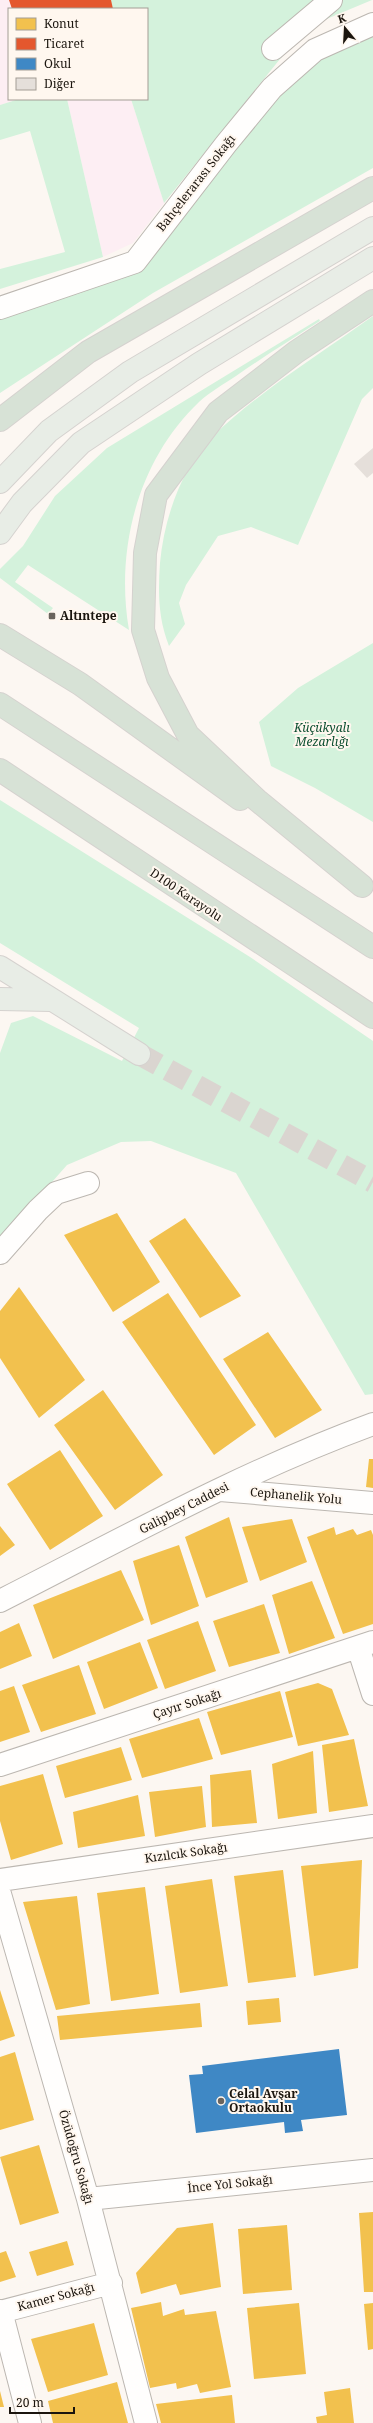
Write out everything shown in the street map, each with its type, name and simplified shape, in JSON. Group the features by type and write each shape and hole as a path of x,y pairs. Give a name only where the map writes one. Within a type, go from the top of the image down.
{"highway":[{"path":"0,420 88,352 373,188"},
{"path":"367,889 258,800 188,735 158,678 143,630 145,553 156,495 218,412 296,352 373,301"},
{"path":"0,635 80,684 367,889"},
{"path":"0,704 373,947"},
{"name":"D100 Karayolu","path":"0,770 373,1017"}],"main road":[{"path":"0,482 49,431 130,372 373,228"},
{"path":"0,533 22,503 81,443 199,364 373,258"},
{"path":"0,967 139,1054"},
{"path":"0,999 23,998 54,1001"},
{"path":"0,1017 7,1009 23,998"}],"street":[{"path":"273,49 331,0"},
{"name":"Bahçelerarası Sokağı","path":"0,308 135,262 226,144 272,88 315,50 373,24"},
{"path":"0,1253 38,1210 56,1193 88,1183"},
{"name":"Galipbey Caddesi","path":"0,1601 219,1490 328,1440 373,1424"},
{"name":"Cephanelik Yolu","path":"219,1490 373,1503"},
{"path":"365,1645 373,1694"},
{"name":"Çayır Sokağı","path":"0,1765 365,1645"},
{"name":"Kızılcık Sokağı","path":"0,1880 373,1826"},
{"name":"Özüdoğru Sokağı","path":"0,1894 88,2199 111,2283 146,2423"},
{"name":"İnce Yol Sokağı","path":"88,2199 373,2170"},
{"name":"Kamer Sokağı","path":"1,2312 111,2283"},
{"path":"1,2312 30,2423"}],"shaded area":[{"path":"0,0 100,0 102,8 8,8 8,100 16,100 0,105"},
{"path":"67,100 131,100 164,203 133,243 103,257"}],"green space":[{"path":"100,0 372,0 305,28 164,203 131,100 148,100 148,8 102,8"},
{"path":"373,20 373,168 153,293 0,393 0,308 135,262 315,50"},
{"path":"16,100 67,100 103,257 0,289 0,269 65,252 30,131 0,140 0,105"},
{"path":"373,316 373,388 362,399 298,545 251,527 218,536 186,585 179,603 185,624 169,646 165,636 160,605 159,584 162,546 165,529 176,495 192,463 213,436 231,419 291,373"},
{"path":"319,319 320,321 203,398 178,425 160,451 146,478 136,507 129,538 125,568 125,599 129,630 28,565 15,582 53,608 48,614 0,578 0,569 23,546 55,496 107,448"},
{"name":"Küçükyalı Mezarlığı","path":"373,643 373,822 315,788 271,766 259,722 298,688"},
{"path":"0,800 250,957 373,1041 373,1394 365,1395 236,1173 151,1141 121,1142 67,1165 0,1241 0,1053 11,1023 33,1016 122,1061 139,1028 0,943"}],"building: Konut":[{"path":"117,1213 160,1282 113,1312 64,1235"},
{"path":"185,1218 241,1296 200,1318 149,1241"},
{"path":"19,1287 85,1380 39,1418 0,1358 0,1311"},
{"path":"168,1293 256,1425 214,1455 122,1322"},
{"path":"268,1332 322,1410 275,1438 223,1359"},
{"path":"103,1390 163,1475 115,1510 54,1425"},
{"path":"60,1450 103,1516 50,1550 7,1484"},
{"path":"369,1459 373,1459 373,1488 366,1487"},
{"path":"229,1517 248,1582 206,1598 185,1537"},
{"path":"292,1519 307,1562 260,1581 242,1527"},
{"path":"0,1526 15,1545 0,1556"},
{"path":"334,1527 336,1535 353,1529 357,1535 371,1530 373,1535 373,1624 343,1634 307,1537"},
{"path":"179,1545 199,1606 151,1625 133,1561"},
{"path":"121,1570 144,1620 53,1659 33,1605"},
{"path":"312,1581 335,1638 289,1654 272,1595"},
{"path":"264,1604 280,1653 229,1667 213,1621"},
{"path":"198,1621 216,1671 165,1689 147,1640"},
{"path":"19,1623 32,1656 0,1669 0,1632"},
{"path":"140,1642 158,1688 104,1709 87,1662"},
{"path":"79,1665 96,1714 41,1732 22,1685"},
{"path":"318,1683 332,1689 349,1735 298,1746 285,1692"},
{"path":"14,1686 30,1732 0,1742 0,1691"},
{"path":"280,1691 293,1737 221,1755 207,1712"},
{"path":"199,1718 213,1759 142,1778 129,1739"},
{"path":"354,1739 368,1806 329,1812 322,1745"},
{"path":"121,1747 132,1780 65,1798 56,1766"},
{"path":"313,1751 317,1813 278,1819 272,1764"},
{"path":"251,1770 257,1823 212,1827 210,1775"},
{"path":"43,1774 63,1844 11,1860 0,1821 0,1786"},
{"path":"202,1786 206,1827 155,1837 149,1792"},
{"path":"138,1795 145,1836 78,1848 73,1812"},
{"path":"362,1860 358,1968 314,1976 301,1866"},
{"path":"283,1870 296,1977 248,1983 234,1876"},
{"path":"212,1879 228,1986 180,1993 165,1886"},
{"path":"145,1887 159,1994 111,2001 97,1893"},
{"path":"77,1896 90,2004 56,2010 23,1902"},
{"path":"0,1990 15,2036 0,2041"},
{"path":"279,1998 281,2022 248,2025 246,2001"},
{"path":"200,2003 202,2027 60,2040 57,2016"},
{"path":"15,2052 34,2120 0,2130 0,2057"},
{"path":"39,2145 59,2213 20,2225 0,2157"},
{"path":"373,2212 373,2292 364,2292 359,2213"},
{"path":"213,2223 221,2287 180,2295 176,2284 141,2294 136,2273 177,2228"},
{"path":"287,2225 292,2290 243,2294 238,2229"},
{"path":"67,2241 74,2265 37,2276 29,2252"},
{"path":"6,2251 16,2277 0,2282 0,2253"},
{"path":"161,2302 163,2316 184,2309 185,2315 216,2311 231,2387 200,2393 197,2384 177,2389 176,2383 150,2388 131,2308"},
{"path":"299,2303 306,2374 254,2379 247,2308"},
{"path":"373,2303 373,2349 368,2350 364,2304"},
{"path":"94,2323 108,2375 48,2392 31,2339"},
{"path":"117,2382 128,2423 53,2423 48,2401"},
{"path":"350,2388 354,2423 317,2423 316,2417 327,2415 324,2392"},
{"path":"0,2391 4,2407 0,2407"},
{"path":"232,2395 235,2423 161,2423 156,2404"}],"building: Ticaret":[{"path":"9,0 111,0 113,8 12,8"}],"building: Okul":[{"path":"339,2049 347,2115 301,2120 303,2131 285,2133 284,2122 196,2133 189,2075 203,2074 202,2066"}],"building: Diğer":[{"path":"373,448 373,473 367,478 354,464"}],"tunnel":[{"path":"139,1054 373,1182"}],"place":[{"name":"Altıntepe","path":"52,616"},
{"name":"Celal Avşar Ortaokulu","path":"221,2101"}]}
